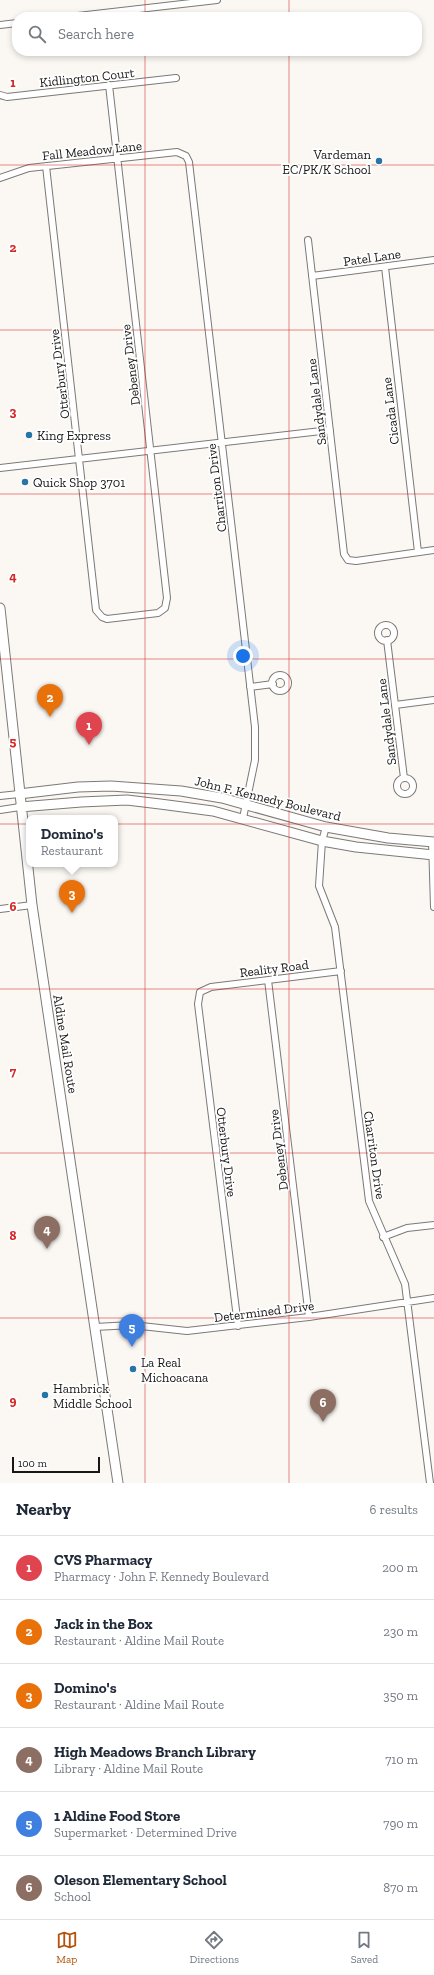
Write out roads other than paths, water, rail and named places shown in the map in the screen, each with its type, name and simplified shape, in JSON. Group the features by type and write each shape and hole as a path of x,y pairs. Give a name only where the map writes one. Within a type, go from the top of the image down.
{"main road":[{"name":"Aldine Mail Route","path":"0,608 26,856"},
{"name":"John F. Kennedy Boulevard","path":"19,794 78,787 132,787 182,791 246,804 326,826 388,838 433,842"},
{"path":"130,800 132,787"},
{"name":"John F. Kennedy Boulevard","path":"20,807 130,800 213,811 243,818 322,841 356,847 433,855"},
{"name":"Aldine Mail Route","path":"27,867 118,1483"}],"street":[{"path":"111,12 217,0"},
{"path":"0,25 12,24"},
{"name":"Kidlington Court","path":"0,95 7,97 176,78"},
{"name":"Debeney Drive","path":"109,85 151,449 167,604 162,611 158,613 134,616"},
{"name":"Fall Meadow Lane","path":"0,178 18,170 46,166 177,152 186,156"},
{"name":"Charriton Drive","path":"186,156 190,169 256,745 255,760 243,818"},
{"name":"Otterbury Drive","path":"46,166 96,610 106,619 134,616"},
{"name":"Sandydale Lane","path":"308,240 344,554 348,560 356,561 418,552"},
{"name":"Patel Lane","path":"312,276 434,260"},
{"name":"Cicada Lane","path":"385,267 418,552"},
{"path":"0,468 151,449 222,443 330,430"},
{"path":"418,552 434,550"},
{"name":"Sandydale Lane","path":"387,640 404,778"},
{"path":"250,687 273,684"},
{"path":"396,704 434,700"},
{"name":"John F. Kennedy Boulevard","path":"0,796 19,794"},
{"name":"John F. Kennedy Boulevard","path":"0,810 20,807"},
{"name":"Charriton Drive","path":"326,826 322,841 319,886 334,927 341,970 369,1201 383,1237 400,1269 405,1284 430,1483"},
{"path":"433,842 434,907"},
{"path":"0,909 32,905"},
{"name":"Reality Road","path":"211,987 341,970"},
{"name":"Debeney Drive","path":"268,980 309,1317"},
{"name":"Otterbury Drive","path":"211,987 200,992 198,1004 238,1326"},
{"path":"383,1237 407,1228 434,1225"},
{"name":"Determined Drive","path":"95,1327 132,1325 187,1331 309,1317 434,1298"}],"place":[{"name":"Vardeman EC/PK/K School","path":"379,161"},
{"name":"King Express","path":"29,435"},
{"name":"Quick Shop 3701","path":"25,482"},
{"name":"Jack in the Box","path":"50,717"},
{"name":"CVS Pharmacy","path":"89,745"},
{"name":"Domino's","path":"72,913"},
{"name":"High Meadows Branch Library","path":"47,1249"},
{"name":"1 Aldine Food Store","path":"132,1347"},
{"name":"La Real Michoacana","path":"133,1369"},
{"name":"Hambrick Middle School","path":"45,1395"},
{"name":"Oleson Elementary School","path":"323,1422"}]}
